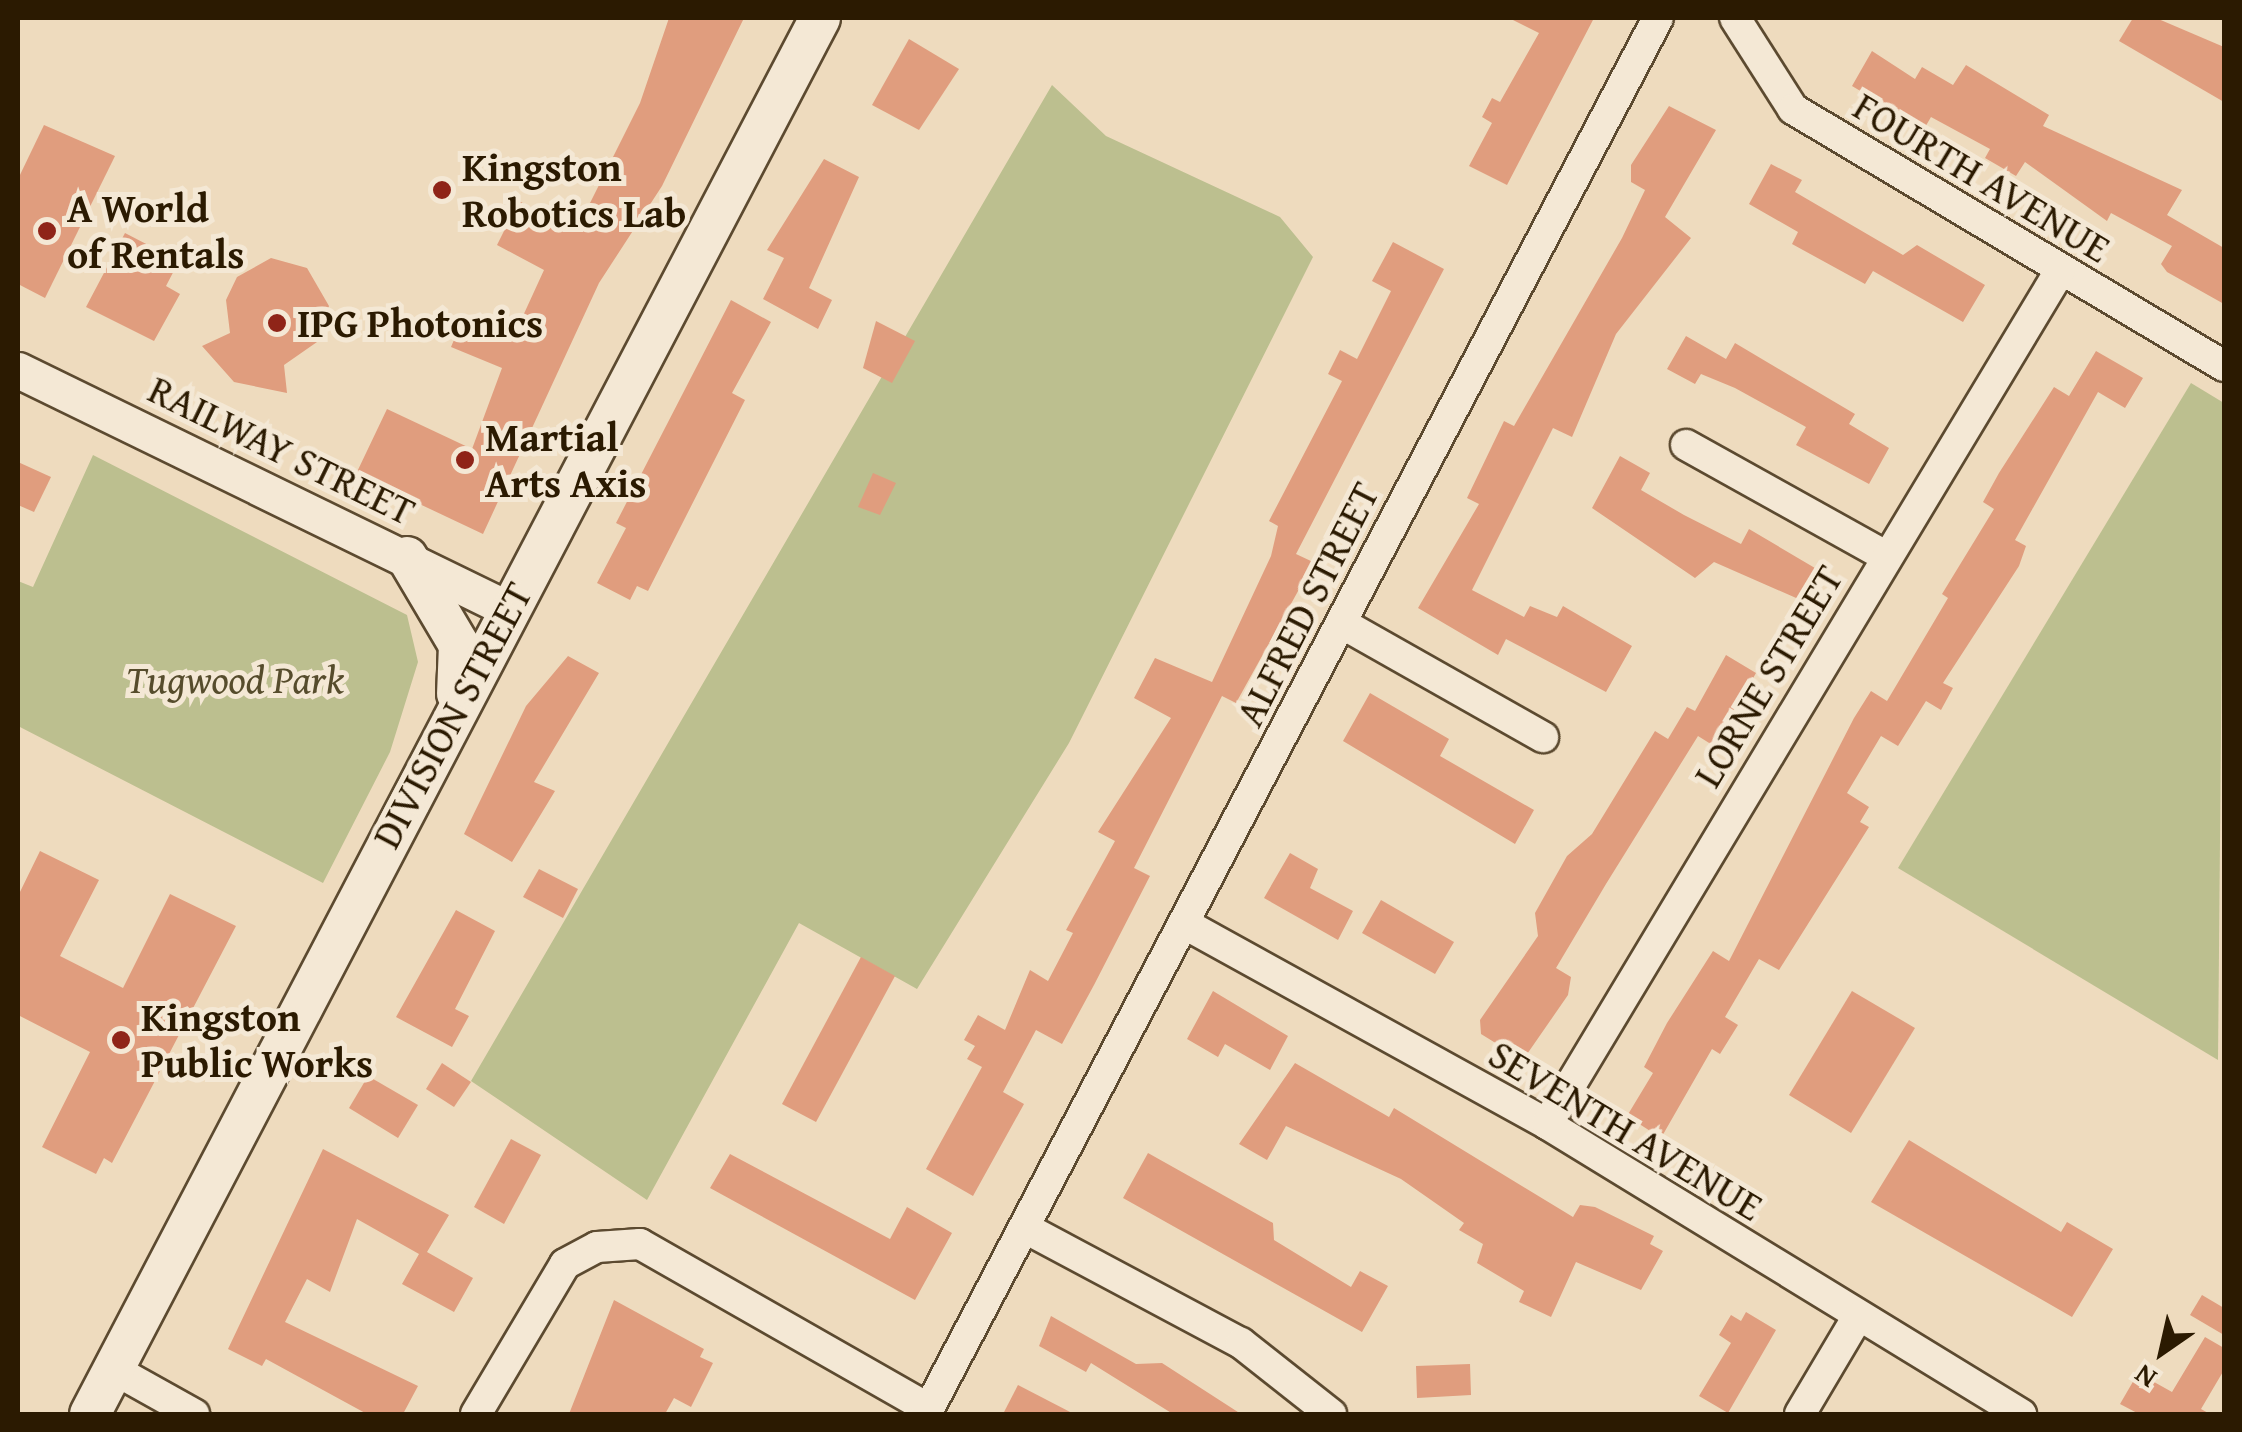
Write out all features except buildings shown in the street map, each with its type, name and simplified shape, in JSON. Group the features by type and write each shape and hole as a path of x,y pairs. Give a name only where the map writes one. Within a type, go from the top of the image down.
{"main road":[{"name":"DIVISION STREET","path":"90,1414 456,704 820,18"},
{"path":"407,557 458,645 456,704"}],"street":[{"name":"ALFRED STREET","path":"927,1411 1030,1230 1185,924 1658,18"},
{"name":"FOURTH AVENUE","path":"1735,18 1793,110 2224,366"},
{"name":"LORNE STREET","path":"1547,1124 2060,271"},
{"name":"RAILWAY STREET","path":"18,370 508,609"},
{"path":"1686,444 1886,557"},
{"path":"1343,624 1542,737"},
{"name":"SEVENTH AVENUE","path":"1185,924 1547,1124 1858,1318 2021,1414"},
{"path":"1030,1230 1241,1343 1331,1414"},
{"path":"476,1414 565,1264 597,1246 640,1244 927,1411"},
{"path":"1800,1414 1858,1318"},
{"path":"113,1369 194,1414"}],"green space":[{"path":"1052,85 1106,136 1280,217 1313,257 1069,743 917,989 799,923 647,1200 471,1081"},
{"path":"2191,383 2224,403 2218,1060 1898,868"},
{"name":"Tugwood Park","path":"93,455 407,615 418,662 390,752 323,883 18,726 18,581 33,587"}],"place":[{"name":"Kingston Robotics Lab","path":"442,190"},
{"name":"A World of Rentals","path":"47,231"},
{"name":"IPG Photonics","path":"277,323"},
{"name":"Martial Arts Axis","path":"465,460"},
{"name":"Kingston Public Works","path":"121,1040"}]}
